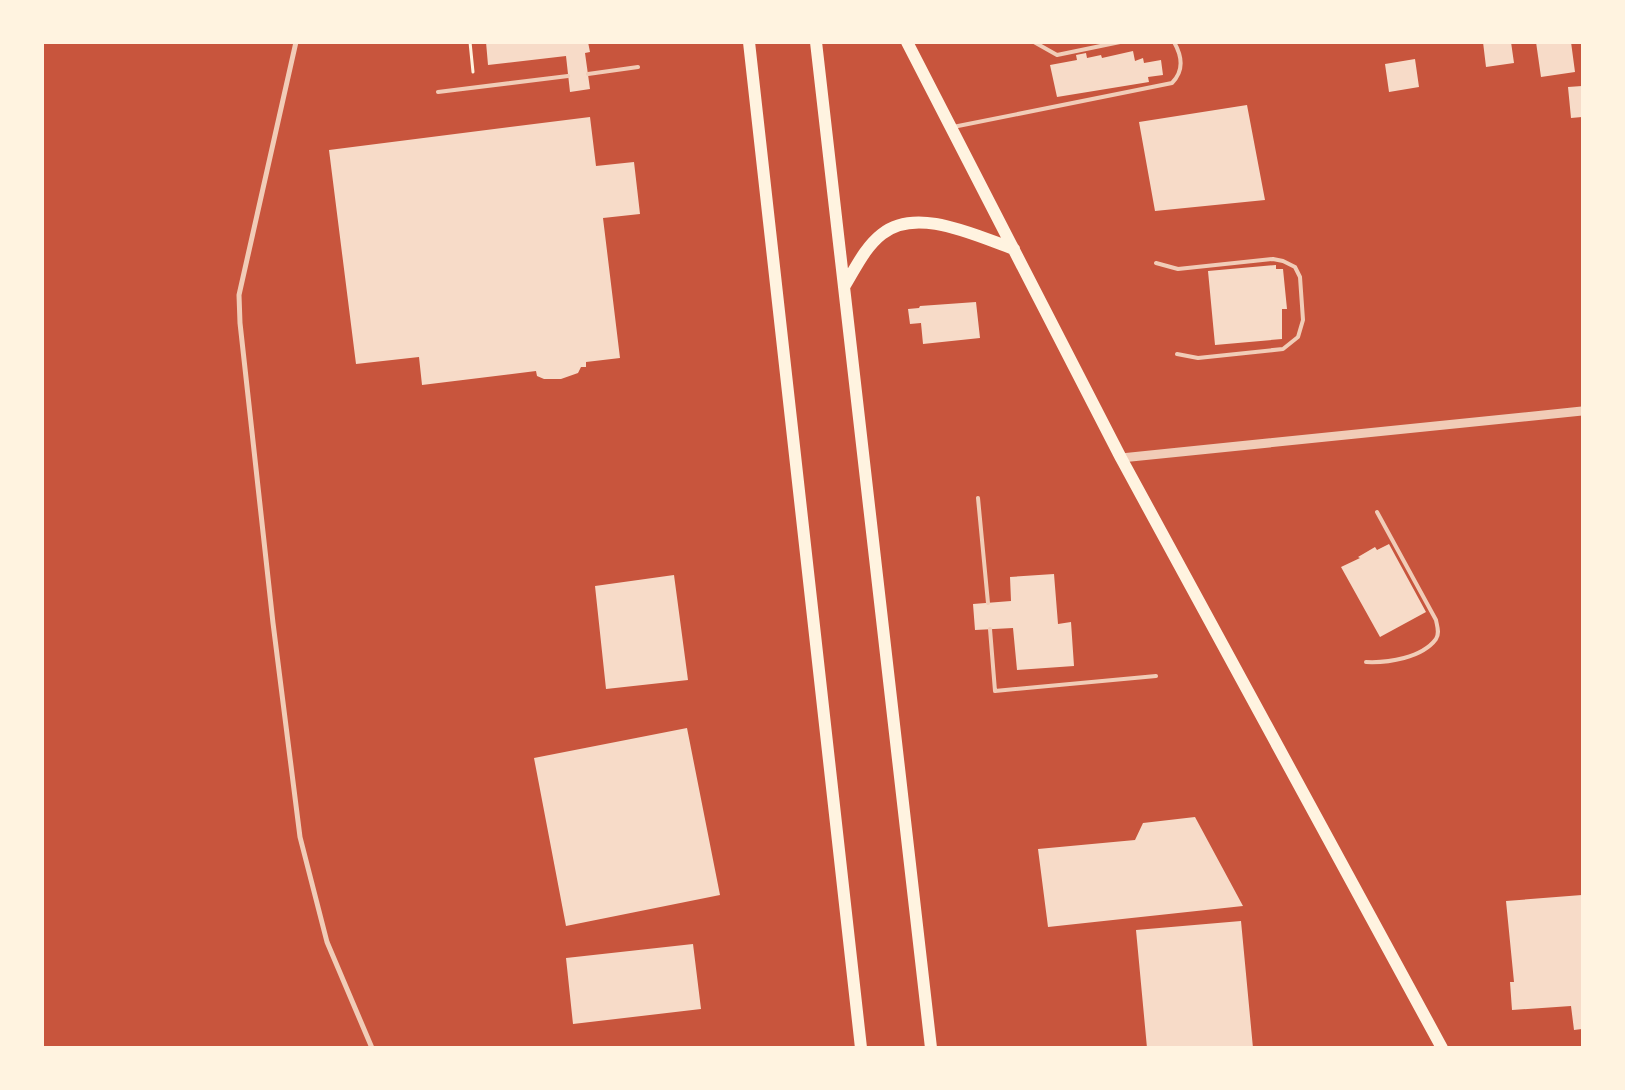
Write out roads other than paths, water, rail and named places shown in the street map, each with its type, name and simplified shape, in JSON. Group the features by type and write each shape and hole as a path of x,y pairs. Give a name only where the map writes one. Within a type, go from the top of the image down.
{"main road":[{"path":"749,42 861,1048"},
{"path":"816,42 931,1048"},
{"path":"907,42 1121,458 1442,1048"},
{"path":"844,287 861,258 881,234 897,225 932,222 1014,249"}],"street":[{"path":"296,42 239,296 240,323 273,623 300,837 327,942 372,1048"},
{"path":"1121,458 1582,411"}],"lane":[{"path":"1034,42 1057,55 1120,42"},
{"path":"951,128 1172,83 1179,76 1181,67 1179,51 1174,42"},
{"path":"588,74 638,67"},
{"path":"438,92 568,76"},
{"path":"1156,263 1178,268 1273,258 1295,267 1300,277 1303,320 1298,337 1283,349 1198,358 1178,354"},
{"path":"978,498 988,603"},
{"path":"1366,662 1393,660 1416,653 1436,639 1438,630 1436,620 1377,512"},
{"path":"990,630 995,691 1156,676"}]}
